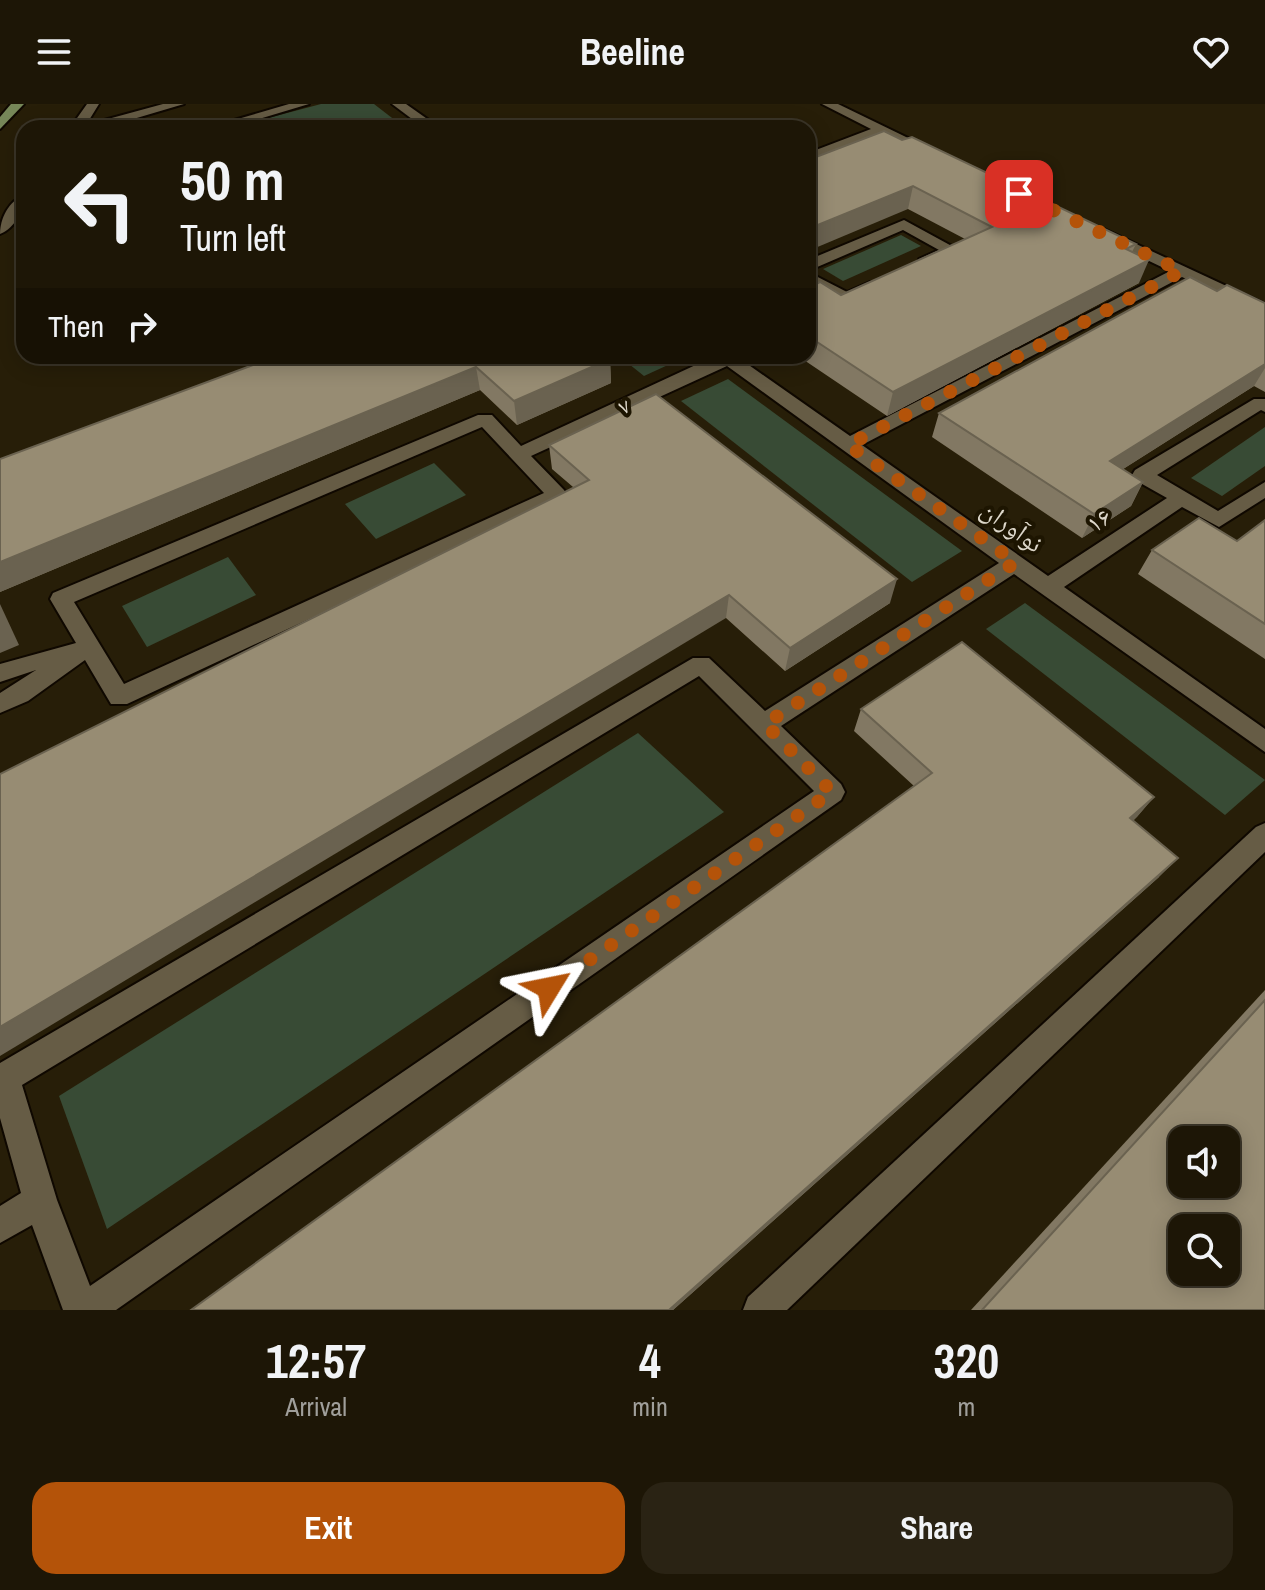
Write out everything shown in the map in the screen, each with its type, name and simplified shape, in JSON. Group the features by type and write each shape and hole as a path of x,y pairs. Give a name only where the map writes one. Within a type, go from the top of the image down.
{"main road":[{"path":"0,125 18,104"}],"street":[{"path":"118,120 178,104"},
{"path":"244,120 303,104"},
{"path":"398,104 421,120"},
{"path":"828,104 954,163"},
{"path":"816,155 882,130"},
{"path":"0,230 16,209"},
{"path":"816,262 904,224 951,250 912,268"},
{"path":"1082,224 1265,310"},
{"path":"848,445 1182,271"},
{"path":"816,284 847,298 886,280"},
{"name":"۷","path":"519,454 713,364"},
{"name":"نوآوران","path":"734,364 1265,742"},
{"path":"1265,406 1260,403 1142,475 1219,520 1265,489"},
{"path":"485,419 519,454 557,495 119,697 61,599 485,419"},
{"name":"۱۶","path":"1048,587 1181,498"},
{"path":"765,724 1016,562"},
{"path":"0,673 87,647"},
{"path":"0,703 20,694 87,647"},
{"path":"701,664 832,792 84,1310 40,1200 4,1078 701,664"},
{"path":"761,1310 1265,835"},
{"path":"0,1226 40,1200"}],"green space":[{"path":"321,104 374,104 395,120 260,120"},
{"path":"901,235 921,246 843,281 823,269"},
{"path":"629,364 670,364 644,376"},
{"path":"728,379 962,551 912,582 681,401"},
{"path":"1265,427 1265,466 1222,496 1191,478"},
{"path":"434,463 466,495 376,539 345,504"},
{"path":"228,557 256,595 147,647 122,606"},
{"path":"1025,603 1265,780 1225,815 986,629"},
{"path":"638,733 724,812 107,1229 59,1096"}],"building":[{"path":"884,131 902,140 912,137 1136,244 1126,249 1149,260 893,392 816,341 816,284 820,282 841,295 992,227 913,186 816,226 816,157"},
{"path":"1190,277 1217,291 1227,285 1265,303 1265,364 1110,461 1143,482 1094,514 939,413"},
{"path":"255,364 599,364 514,401 476,367 0,562 0,459"},
{"path":"656,394 897,579 790,648 729,595 0,1027 0,774 589,480 549,445"},
{"path":"1199,518 1237,541 1265,520 1265,624 1152,550"},
{"path":"962,642 1154,797 1130,818 1178,858 669,1310 191,1310 932,773 861,709"},
{"path":"1265,1000 1265,1310 982,1310"}],"route":[{"path":"549,988 832,792 765,724 1016,562 848,445 1182,271 1019,194"}]}
